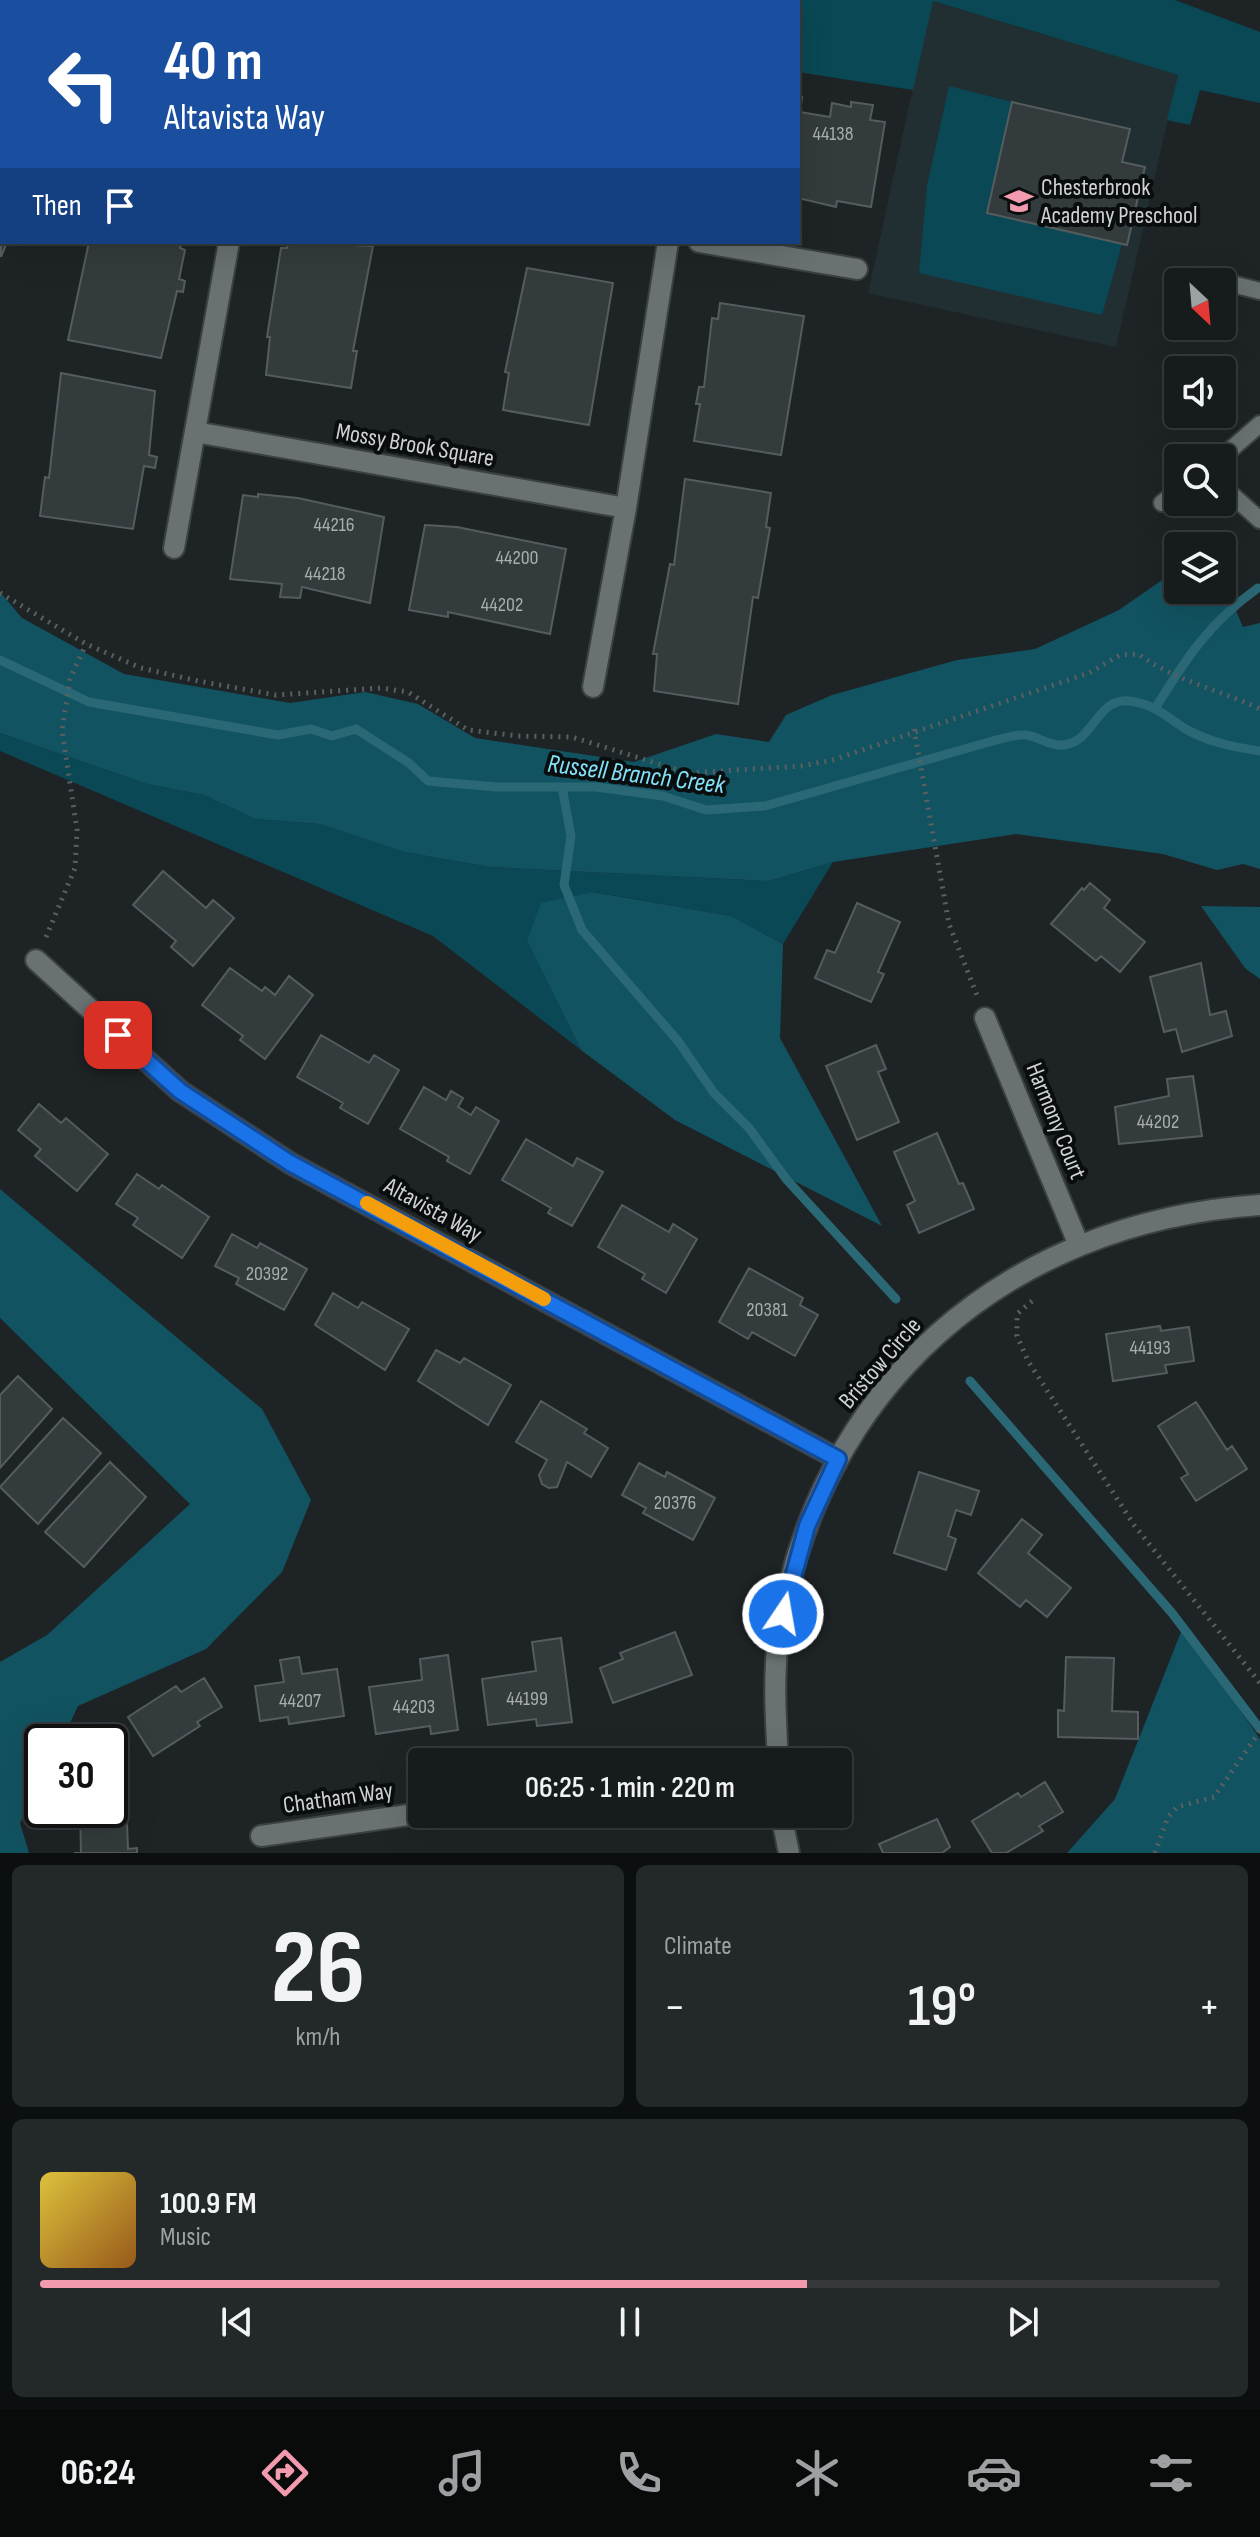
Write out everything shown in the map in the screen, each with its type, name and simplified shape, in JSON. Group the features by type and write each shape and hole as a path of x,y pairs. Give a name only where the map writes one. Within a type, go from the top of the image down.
{"street":[{"path":"174,548 229,244"},
{"path":"593,687 626,508 668,244"},
{"path":"711,244 857,269"},
{"name":"Mossy Brook Square","path":"195,432 626,508"},
{"name":"Altavista Way","path":"36,960 180,1091 290,1163 838,1459"},
{"name":"Harmony Court","path":"985,1018 1078,1243"},
{"name":"Bristow Circle","path":"777,1748 774,1705 777,1659 789,1584 807,1526 838,1459 873,1405 913,1359 951,1323 992,1291 1078,1243 1150,1220 1210,1208 1260,1205"},
{"name":"Chatham Way","path":"261,1836 408,1815"},
{"path":"784,1828 789,1853"}],"lane":[{"path":"1236,285 1260,291"},
{"path":"1236,445 1260,425"},
{"path":"1236,499 1260,520"}],"path":[{"path":"36,960 75,868 77,830 62,730 70,679 86,644"},
{"path":"1164,673 1260,709"},
{"path":"914,729 949,924 985,1018"},
{"path":"1035,1298 1017,1314 1017,1336 1028,1361 1134,1525 1260,1683"},
{"path":"1155,1853 1168,1817 1177,1807 1214,1797 1260,1731"}],"shaded area":[{"path":"800,0 1175,0 1260,32 1260,103 1200,90 1190,125 1167,120 1178,75 933,1 913,90 800,72"},
{"name":"Chesterbrook Academy Preschool","path":"932,1 1178,75 1116,347 868,293"},
{"path":"949,86 1012,102 988,213 1122,244 1102,315 919,273 927,186"},
{"path":"1164,579 1164,604 1233,604 1243,627 1260,623 1260,869 1243,864 1217,870 1163,854 1016,834 833,862 769,881 490,867 404,852 320,824 255,819 204,795 147,784 0,733 0,592 22,618 124,674 290,703 365,692 418,704 475,738 634,762 716,734 769,742 786,715 832,695 957,660 1035,649 1119,610"},
{"path":"0,733 147,784 204,795 255,819 320,824 404,852 490,867 769,881 833,862 783,944 731,916 594,892 528,940 581,1050 433,936 0,751"},
{"path":"593,892 731,916 783,944 780,1038 882,1226 675,1120 581,1050 527,940 541,903"},
{"path":"1201,906 1260,907 1260,979 1245,968"},
{"path":"0,1189 262,1409 311,1500 282,1572 206,1649 78,1706 70,1724 24,1724 24,1815 20,1823 29,1853 0,1853 0,1662 47,1635 190,1504 0,1318"},
{"path":"1183,1627 1260,1739 1260,1853 1067,1853 1115,1799"}],"building":[{"path":"851,102 873,105 870,120 885,122 871,207 837,201 836,207 800,198 800,112 830,117 832,103 851,107"},
{"name":"Chesterbrook Academy Preschool","path":"1012,102 1130,129 1122,162 1145,167 1127,245 987,213"},
{"path":"89,244 181,244 180,248 185,250 179,279 185,281 183,292 177,291 161,358 68,340"},
{"path":"288,244 373,246 353,351 357,351 351,388 266,375 270,337 267,337 281,248 287,248"},
{"path":"527,268 613,283 589,425 503,410 509,373 505,372"},
{"path":"720,303 804,316 781,455 694,441 700,404 696,404 699,387 704,387 712,318 718,319"},
{"path":"61,373 155,391 149,455 157,457 155,468 144,466 133,529 40,516 45,477 49,478"},
{"path":"685,479 771,493 766,527 770,528 758,598 753,597 738,704 654,691 657,654 653,654 670,564 674,565"},
{"path":"258,494 298,498 384,517 370,603 302,587 300,598 280,597 282,584 230,579 243,495 258,497"},
{"path":"425,525 457,527 566,549 550,634 448,612 448,617 409,610"},
{"path":"163,871 206,908 213,900 234,918 193,966 171,947 176,941 133,905"},
{"path":"1090,883 1110,900 1104,908 1145,942 1120,972 1101,956 1096,961 1051,924"},
{"path":"857,903 900,922 878,972 884,974 871,1002 815,978 827,950 835,953"},
{"path":"1201,963 1210,1015 1226,1011 1232,1036 1182,1052 1176,1029 1164,1032 1150,977"},
{"path":"230,968 262,991 265,987 275,995 289,976 313,995 265,1059 240,1040 243,1036 202,1005"},
{"path":"321,1035 369,1063 374,1055 399,1070 368,1124 340,1108 343,1103 297,1077"},
{"path":"876,1045 886,1069 878,1072 899,1122 857,1140 826,1066"},
{"path":"1193,1076 1202,1136 1119,1144 1115,1107 1169,1096 1167,1079"},
{"path":"424,1087 446,1100 451,1091 463,1098 458,1107 471,1115 476,1107 499,1121 470,1174 447,1161 449,1157 400,1129"},
{"path":"39,1104 61,1123 66,1118 108,1154 77,1191 35,1156 41,1149 18,1130"},
{"path":"937,1133 959,1184 963,1183 974,1209 919,1233 907,1205 915,1201 894,1152"},
{"path":"526,1139 573,1166 577,1158 603,1172 572,1226 548,1213 551,1208 502,1180"},
{"path":"137,1174 159,1189 162,1185 209,1217 182,1258 133,1225 138,1218 116,1204"},
{"path":"622,1205 669,1232 673,1224 697,1239 666,1293 642,1279 645,1274 598,1247"},
{"path":"232,1234 257,1248 260,1243 307,1269 284,1310 236,1284 239,1278 215,1266"},
{"path":"749,1268 803,1298 800,1305 818,1315 795,1356 752,1332 748,1339 719,1322"},
{"path":"333,1293 358,1308 362,1302 409,1329 385,1370 315,1325"},
{"path":"1160,1326 1161,1331 1189,1327 1194,1361 1165,1365 1167,1373 1113,1381 1106,1334"},
{"path":"436,1350 460,1363 464,1358 511,1385 488,1425 418,1381"},
{"path":"18,1376 52,1409 0,1468 0,1395"},
{"path":"541,1401 587,1429 584,1433 608,1448 591,1477 567,1462 557,1487 549,1488 542,1484 539,1475 547,1460 516,1442"},
{"path":"1196,1402 1227,1450 1232,1446 1247,1469 1196,1501 1181,1478 1188,1474 1158,1426"},
{"path":"63,1418 101,1453 38,1524 0,1487"},
{"path":"110,1462 146,1497 84,1567 45,1532"},
{"path":"639,1463 665,1477 667,1472 715,1498 693,1540 643,1513 646,1508 622,1495"},
{"path":"919,1472 979,1491 971,1515 956,1510 948,1536 956,1539 946,1570 894,1553"},
{"path":"1022,1519 1042,1535 1028,1553 1071,1588 1047,1617 1026,1600 1020,1607 978,1573"},
{"path":"675,1632 692,1675 613,1703 600,1668 623,1659 620,1653"},
{"path":"561,1638 572,1722 537,1726 536,1719 488,1725 482,1679 536,1671 532,1642"},
{"path":"448,1655 458,1730 431,1734 430,1726 376,1734 369,1687 422,1680 420,1659"},
{"path":"299,1657 302,1674 337,1669 344,1716 289,1724 288,1717 260,1721 255,1686 284,1682 280,1660"},
{"path":"1066,1657 1114,1658 1112,1711 1138,1712 1138,1739 1058,1737 1058,1710 1064,1711"},
{"path":"204,1678 222,1707 197,1722 200,1726 153,1756 128,1717 176,1686 181,1692"},
{"path":"1045,1782 1063,1812 1039,1826 1043,1831 1006,1853 992,1853 972,1821 1018,1793 1021,1797"},
{"path":"937,1819 950,1847 942,1853 883,1853 879,1844"},
{"path":"80,1828 127,1828 128,1849 137,1848 137,1853 81,1853"}],"waterway":[{"path":"1156,707 1200,642 1226,614 1258,588"},
{"name":"Russell Branch Creek","path":"0,660 89,702 278,735 311,729 332,736 356,729 409,763 428,781 496,787 596,787 663,796 706,810 765,806 1015,736 1026,735 1064,745 1079,739 1107,708 1121,701 1152,708 1193,733 1211,740 1260,751"},
{"path":"562,787 571,836 564,885 582,930 678,1041 714,1093 749,1128 787,1180 896,1299"},
{"path":"970,1381 1172,1613 1260,1729"}],"slow traffic":[{"path":"367,1203 544,1299"}],"place":[{"name":"Chesterbrook Academy Preschool","path":"1019,201"}],"route":[{"path":"118,1035 180,1091 290,1163 838,1459 807,1526 783,1614"}]}
